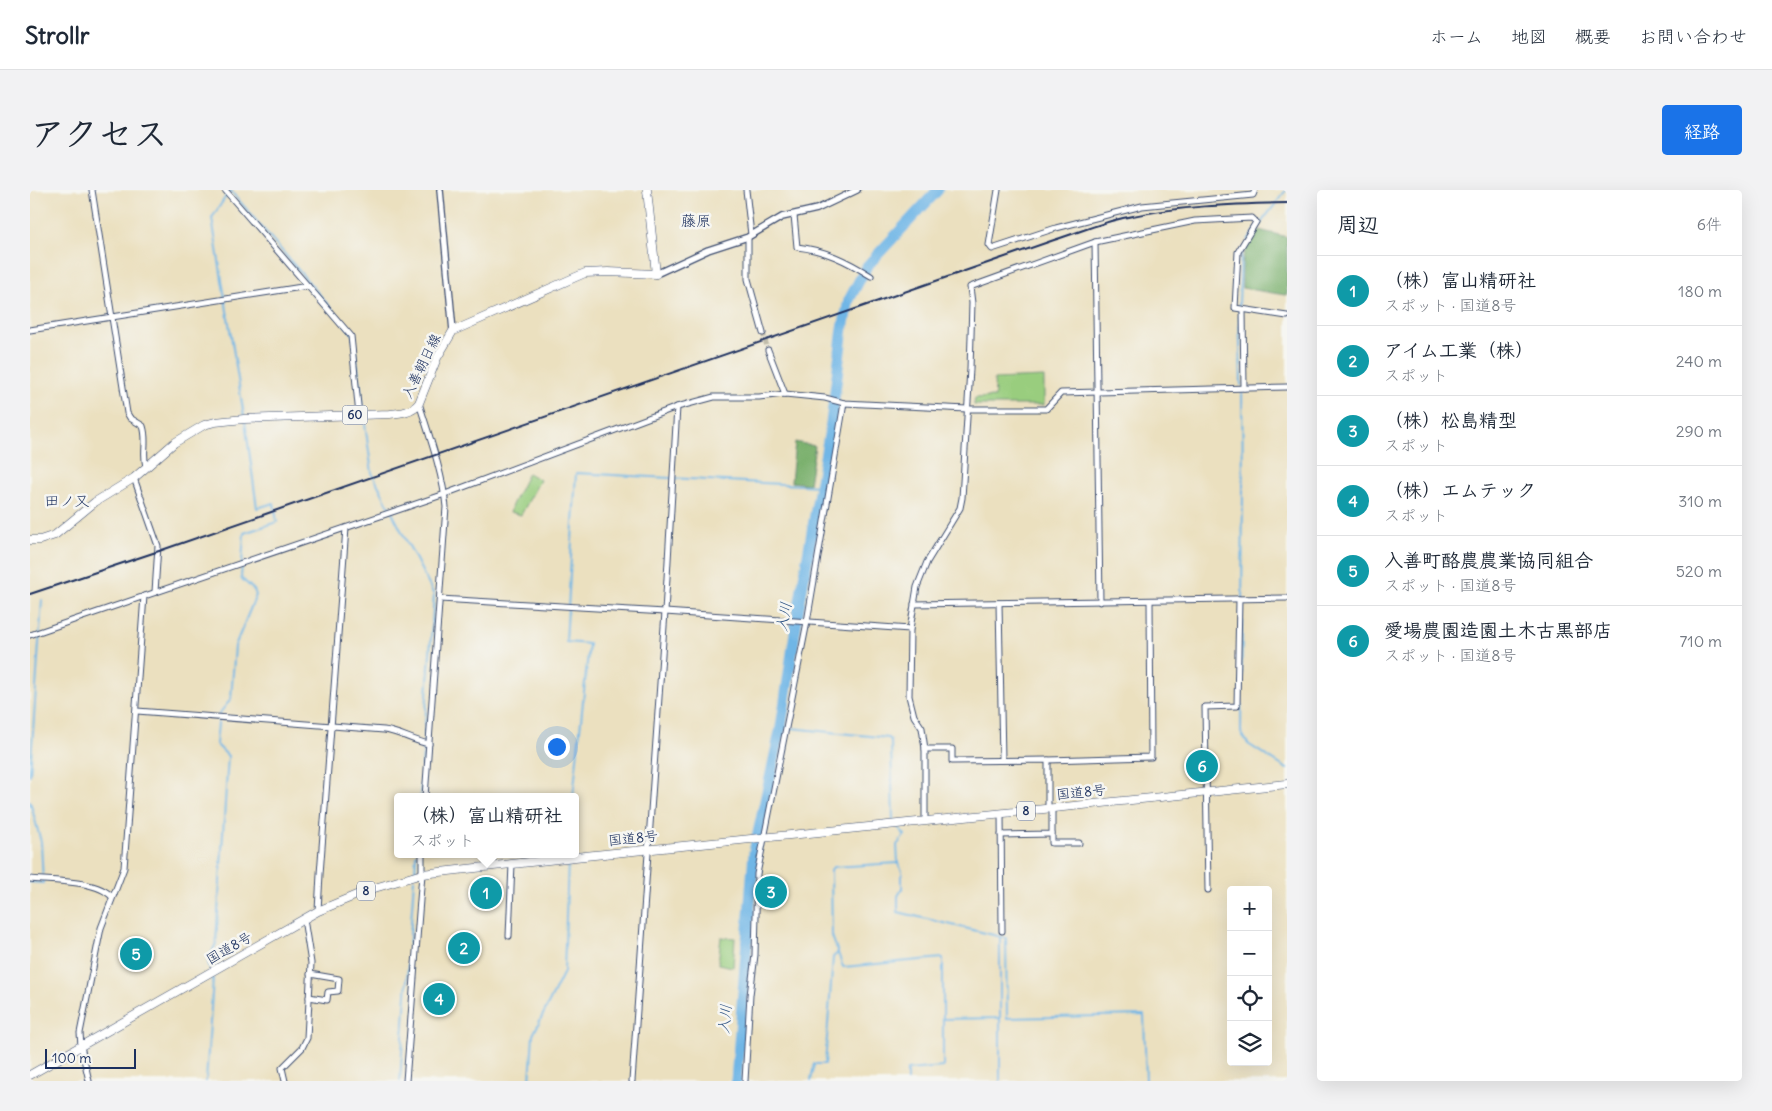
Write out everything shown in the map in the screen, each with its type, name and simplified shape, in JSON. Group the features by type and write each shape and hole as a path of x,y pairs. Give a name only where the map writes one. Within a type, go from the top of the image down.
{"main road":[{"path":"647,190 656,274"},
{"name":"入善朝日線","path":"30,540 40,540 55,535 94,502 134,478 174,443 195,429 214,422 244,419 400,413 415,408 419,404 437,358 453,331 585,273 656,274"},
{"name":"国道8号","path":"579,857 1287,784"},
{"name":"国道8号","path":"30,1075 318,911 371,890 422,874 570,858"}],"street":[{"path":"92,190 127,413 130,418 143,426 146,436 144,461 146,467"},
{"path":"225,190 351,336 359,415"},
{"path":"440,190 453,331"},
{"path":"746,190 750,236 748,279 763,333"},
{"path":"656,274 708,250 750,236 782,217 818,209 857,190"},
{"path":"998,190 989,245 992,249 1056,228 1142,206 1253,195 1255,190"},
{"path":"794,215 797,246 829,254 859,268 871,276"},
{"path":"925,821 925,749 922,728 914,716 909,696 910,629 916,587 927,562 960,508 962,498 972,303 970,287 1095,242 1195,222 1252,218 1256,222 1238,252 1235,308 1287,316"},
{"path":"1095,242 1100,602"},
{"path":"30,330 308,286"},
{"path":"1243,310 1244,388"},
{"path":"768,350 785,394"},
{"path":"30,635 445,494 677,407 714,397 759,397 785,394 825,398 844,403 967,409 1046,409 1061,393 1287,387"},
{"path":"744,1081 750,995 755,955 757,874 762,843 766,837 807,622 844,403"},
{"path":"419,404 445,494 446,507 425,793"},
{"path":"632,1081 665,612 677,407"},
{"path":"134,478 158,546 155,592"},
{"path":"318,911 346,528"},
{"path":"89,1081 80,1033 101,928 124,868 144,596"},
{"path":"914,604 1287,598"},
{"path":"440,599 910,629"},
{"path":"1208,890 1206,706 1237,706 1238,599"},
{"path":"925,749 952,748 952,761 1151,757 1150,601"},
{"path":"999,603 1002,760"},
{"path":"136,711 391,731 429,744"},
{"path":"1048,760 1052,843 1079,843"},
{"path":"1001,813 1002,931"},
{"path":"1001,834 1052,834"},
{"path":"406,1081 422,858"},
{"path":"509,936 512,864"},
{"path":"30,879 93,885 109,893 112,897"},
{"path":"285,1081 282,1068 302,1048 307,1038 311,963 304,919"},
{"path":"309,997 327,1000 328,992 338,991 339,979 310,974"}],"green space":[{"path":"1259,230 1287,237 1287,294 1285,295 1242,288 1243,256 1248,243"},
{"path":"1044,377 1044,405 974,405 975,398 995,397 994,379"},
{"path":"795,442 815,446 809,484 791,482"},
{"path":"528,473 540,480 521,515 510,512 512,505"},
{"path":"721,937 735,938 733,967 718,964"}],"waterway":[{"path":"244,416 212,218 230,190 353,334 364,412"},
{"name":"入川","path":"736,1081 754,852 781,727 798,612 831,423 843,328 849,300 867,266 938,190"},
{"path":"1248,240 1286,190"},
{"path":"1241,385 1239,304 1241,253 1243,248"},
{"path":"1242,390 1241,732 1248,744 1287,769"},
{"path":"364,417 372,473 434,595 420,793"},
{"path":"210,969 208,962 216,943 228,756 216,744 219,714 231,699 235,646 256,595 254,590 241,578 244,533 277,522 274,503 257,508 245,421"},
{"path":"573,793 589,644 566,642 576,473 820,486"},
{"path":"30,775 42,600"},
{"path":"781,727 889,738 891,741 893,821"},
{"path":"30,801 41,842 43,883 30,882"},
{"path":"898,827 905,835 897,845 898,863 902,871 902,889 898,896 898,912 1006,938 1007,1018 1144,1015 1146,1081"},
{"path":"415,874 416,858"},
{"path":"530,1081 533,1035 564,972 568,861"},
{"path":"811,1081 814,1064 825,1064 833,957 838,953 832,936 831,870 833,867 898,863"},
{"path":"400,1081 414,879"},
{"path":"942,1019 1000,1018 1000,938"},
{"path":"838,953 843,967 943,958 943,1067 907,1070 907,1081"},
{"path":"206,1081 213,979 211,974"},
{"path":"1000,1018 1000,1081"}],"tunnel":[{"path":"763,333 768,350"}],"railway":[{"path":"30,594 1106,223 1143,214 1184,208 1287,203"}],"place":[{"name":"愛場農園造園土木古黒部店","path":"1202,766"},
{"name":"（株）松島精型","path":"771,892"},
{"name":"（株）富山精研社","path":"486,893"},
{"name":"アイム工業（株）","path":"464,948"},
{"name":"入善町酪農農業協同組合","path":"136,954"},
{"name":"（株）エムテック","path":"439,999"}],"district":[{"name":"藤原","path":"696,221"},
{"name":"田ノ又","path":"67,501"}]}
